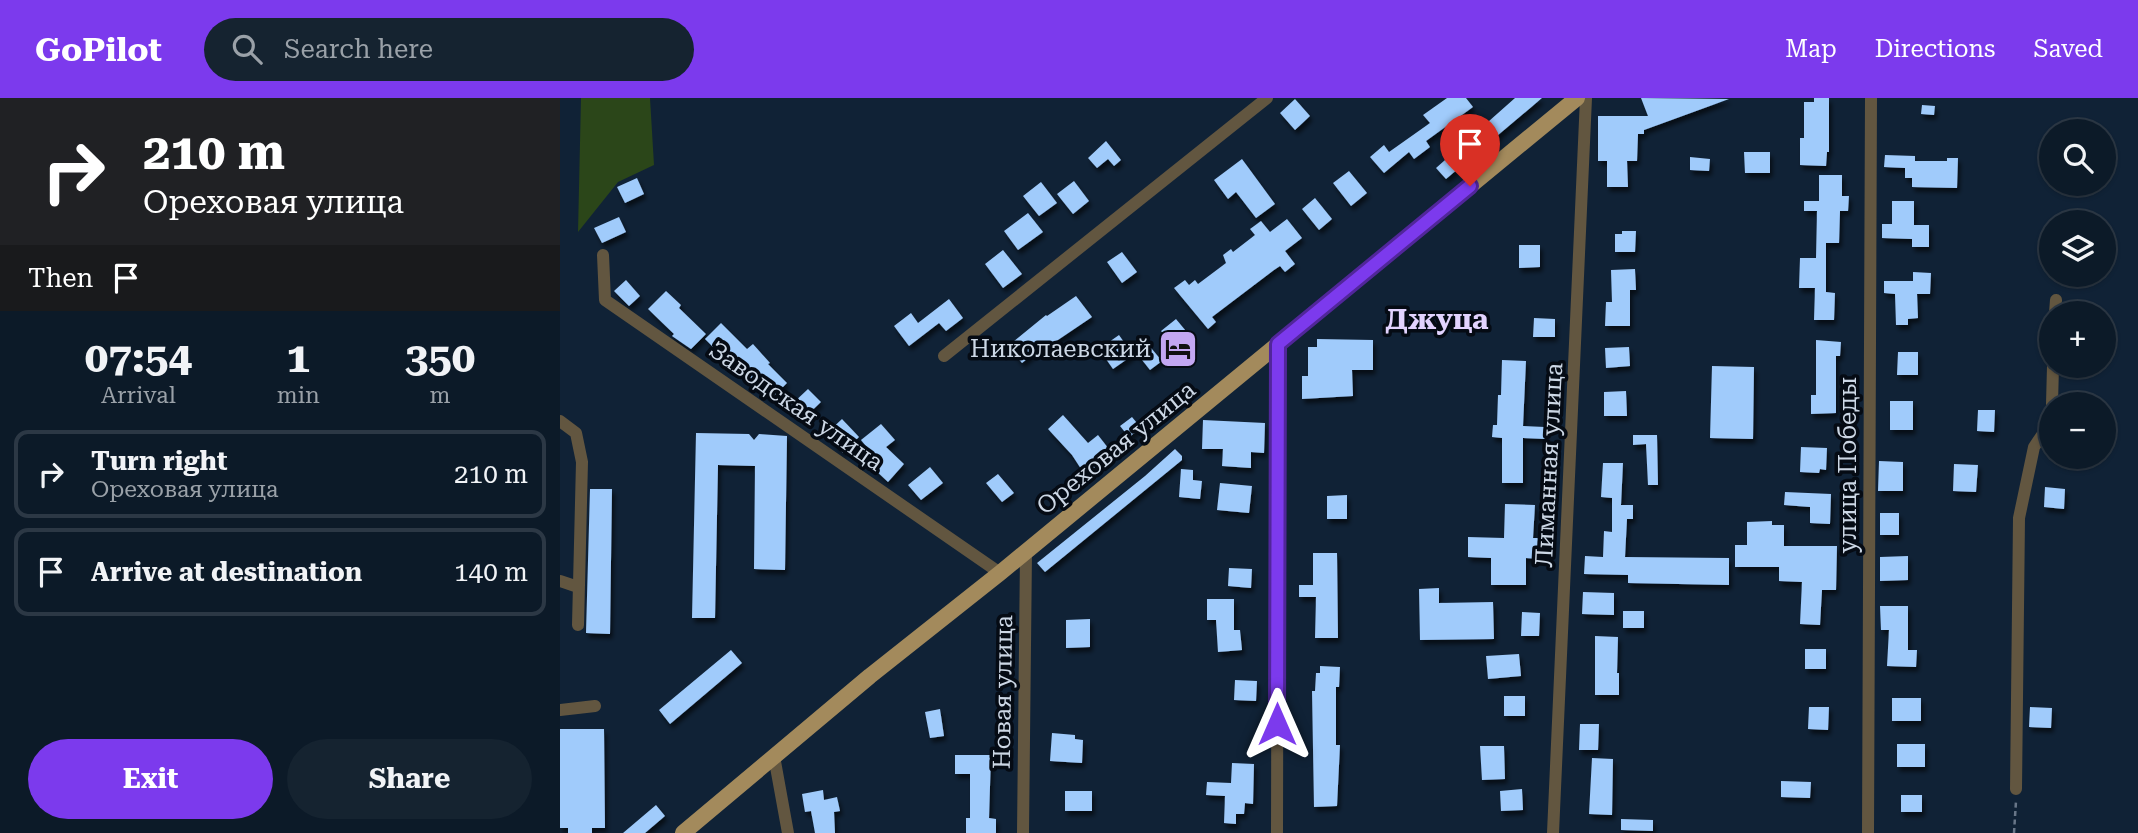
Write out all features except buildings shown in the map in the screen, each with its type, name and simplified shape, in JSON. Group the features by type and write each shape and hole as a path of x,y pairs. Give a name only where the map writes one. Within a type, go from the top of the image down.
{"main road":[{"name":"Ореховая улица","path":"683,833 870,676 1026,552 1577,98"}],"street":[{"path":"944,356 1267,98"},
{"name":"Лиманная улица","path":"1553,833 1586,98"},
{"name":"улица Победы","path":"1868,833 1871,98"},
{"name":"Заводская улица","path":"603,255 605,300 1000,573"},
{"path":"1277,833 1278,344"},
{"path":"560,421 576,433 582,462 578,625"},
{"path":"2016,789 2019,518 2034,447 2039,440"},
{"name":"Новая улица","path":"1023,833 1026,552"},
{"path":"560,581 578,587"},
{"path":"560,710 595,706"},
{"path":"774,756 788,833"}],"path":[{"path":"2014,833 2016,789"}],"green space":[{"path":"581,98 650,98 654,165 618,182 578,232"}],"place":[{"name":"Николаевский","path":"1178,349"}],"district":[{"name":"Джуца","path":"1437,319"}],"route":[{"path":"1277,724 1278,344 1470,186"}]}
